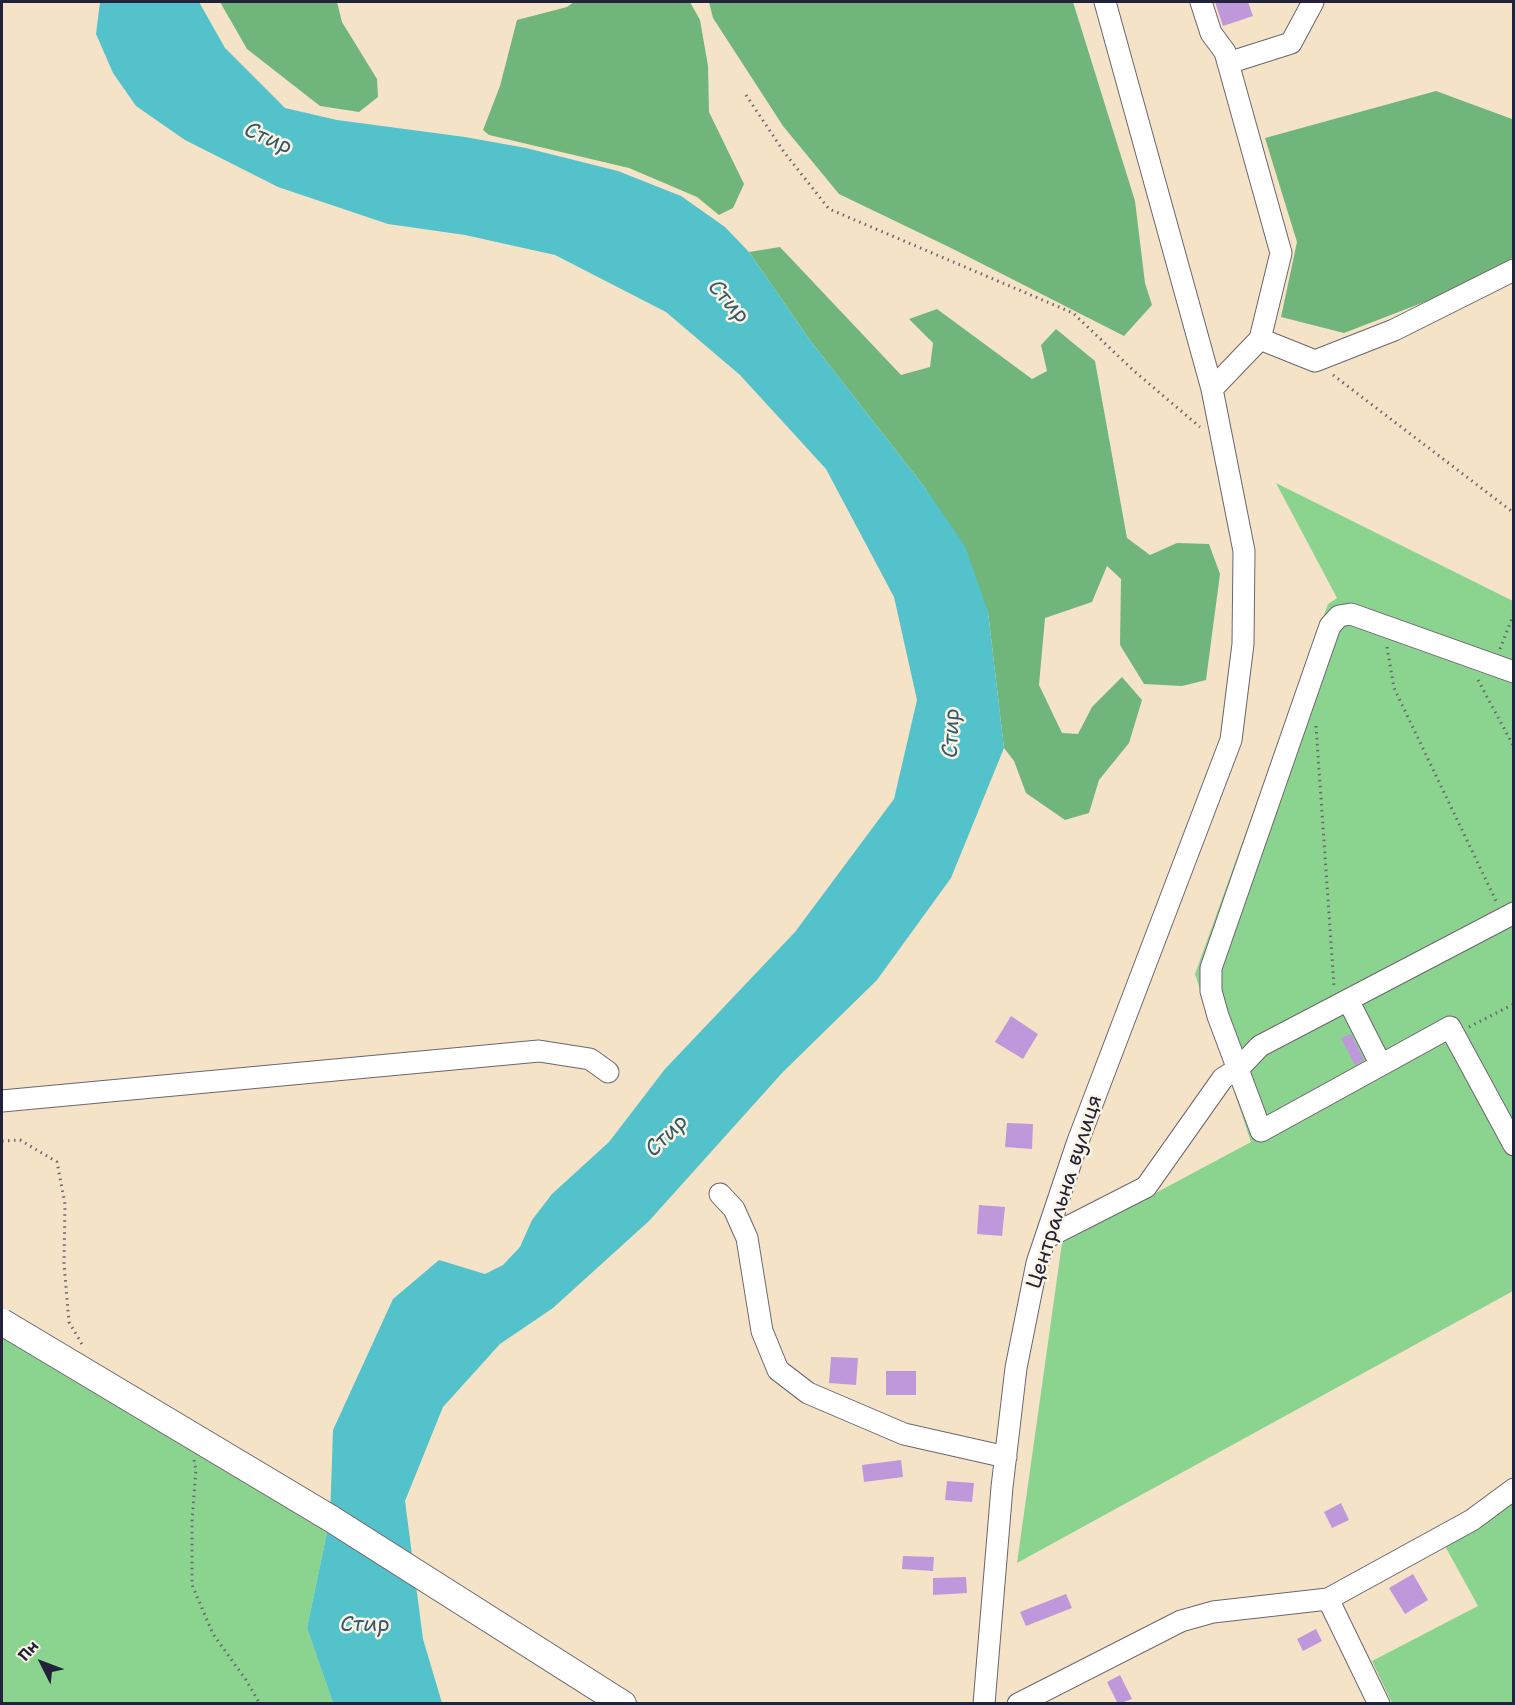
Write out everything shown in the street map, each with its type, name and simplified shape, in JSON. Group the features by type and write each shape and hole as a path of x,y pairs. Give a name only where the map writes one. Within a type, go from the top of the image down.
{"main road":[{"path":"2,1322 330,1518 623,1704"}],"street":[{"name":"Центральна вулиця","path":"984,1704 1016,1368 1037,1263 1078,1141 1232,740 1243,644 1244,550 1212,388 1105,2"},
{"path":"1201,2 1211,33 1225,52 1281,253 1260,339 1212,388"},
{"path":"1228,63 1291,43 1313,2"},
{"path":"1260,339 1315,361 1394,330 1514,270"},
{"path":"1504,668 1351,614 1339,616 1330,626 1211,968 1211,991 1261,1131 1450,1027 1514,1145"},
{"path":"1046,1238 1146,1187 1223,1078 1238,1069 1260,1046 1508,915"},
{"path":"1342,1003 1382,1065"},
{"path":"2,1101 539,1052 590,1059 608,1072"},
{"path":"720,1194 734,1209 747,1238 762,1331 778,1370 808,1393 904,1434 1006,1457"},
{"path":"1018,1704 1181,1621 1213,1612 1328,1599 1473,1520 1514,1489"},
{"path":"1328,1599 1379,1704"}],"path":[{"path":"746,95 784,152 829,208 1073,313 1134,371 1222,446"},
{"path":"1315,361 1514,513"},
{"path":"1504,668 1514,614"},
{"path":"1383,625 1394,688 1508,915"},
{"path":"1466,655 1514,747"},
{"path":"1316,724 1342,1003"},
{"path":"1454,1034 1514,1004"}],"green space":[{"path":"220,2 337,2 342,22 377,79 378,97 359,112 320,106 247,49"},
{"path":"574,2 690,2 700,20 708,66 709,112 744,184 733,208 719,215 697,197 629,168 489,135 483,130 500,86 517,20 567,7"},
{"path":"709,2 1073,2 1135,201 1145,283 1152,305 1124,336 839,194 783,126 713,18"},
{"path":"1436,91 1512,119 1514,123 1513,256 1510,261 1448,293 1344,333 1281,317 1297,242 1265,138"},
{"path":"780,247 901,375 930,367 933,343 909,319 937,309 1032,379 1047,371 1041,345 1056,329 1095,361 1127,538 1150,555 1177,543 1209,544 1220,574 1206,680 1182,686 1144,684 1120,645 1121,579 1107,566 1092,602 1045,618 1039,685 1062,733 1078,734 1092,707 1122,677 1142,700 1129,743 1099,780 1089,813 1065,820 1026,793 1014,761 1004,748 988,612 926,489 809,339 749,252"},
{"path":"1276,483 1513,601 1513,1291 1017,1563 1062,1243 1251,1142 1195,974 1328,604 1337,598"},
{"path":"2,1322 330,1518 307,1628 333,1703 2,1704"},
{"path":"1513,1498 1513,1703 1392,1703 1372,1661 1478,1606 1445,1546"}],"water":[{"name":"Стир","path":"100,2 199,2 225,48 285,108 337,120 465,137 526,148 618,171 681,196 725,227 749,252 809,339 926,489 965,546 988,612 1004,748 951,878 877,980 782,1073 649,1221 553,1308 500,1344 443,1407 405,1501 423,1639 442,1703 333,1703 307,1628 330,1518 333,1430 393,1299 439,1260 485,1274 503,1265 520,1247 532,1220 552,1194 609,1142 665,1069 795,932 894,799 917,700 894,597 826,469 740,375 666,312 555,255 465,235 388,224 278,187 185,140 136,106 113,73 96,34"}],"building":[{"path":"1215,2 1248,2 1253,16 1223,26"},
{"path":"1011,1016 1038,1034 1023,1059 995,1042"},
{"path":"1351,1034 1364,1060 1355,1065 1341,1038"},
{"path":"1007,1123 1033,1124 1032,1149 1005,1147"},
{"path":"979,1205 1005,1207 1002,1236 977,1234"},
{"path":"831,1357 858,1358 856,1385 829,1383"},
{"path":"886,1371 916,1371 916,1395 886,1395"},
{"path":"901,1460 903,1477 864,1482 862,1465"},
{"path":"947,1481 974,1483 972,1502 945,1500"},
{"path":"1341,1503 1349,1520 1332,1528 1324,1512"},
{"path":"903,1556 934,1557 933,1571 902,1569"},
{"path":"1413,1574 1428,1600 1405,1614 1389,1588"},
{"path":"966,1577 967,1593 933,1595 933,1578"},
{"path":"1066,1594 1072,1608 1026,1626 1020,1612"},
{"path":"1316,1629 1322,1641 1303,1651 1297,1639"},
{"path":"1120,1675 1132,1699 1118,1704 1107,1682"}]}
